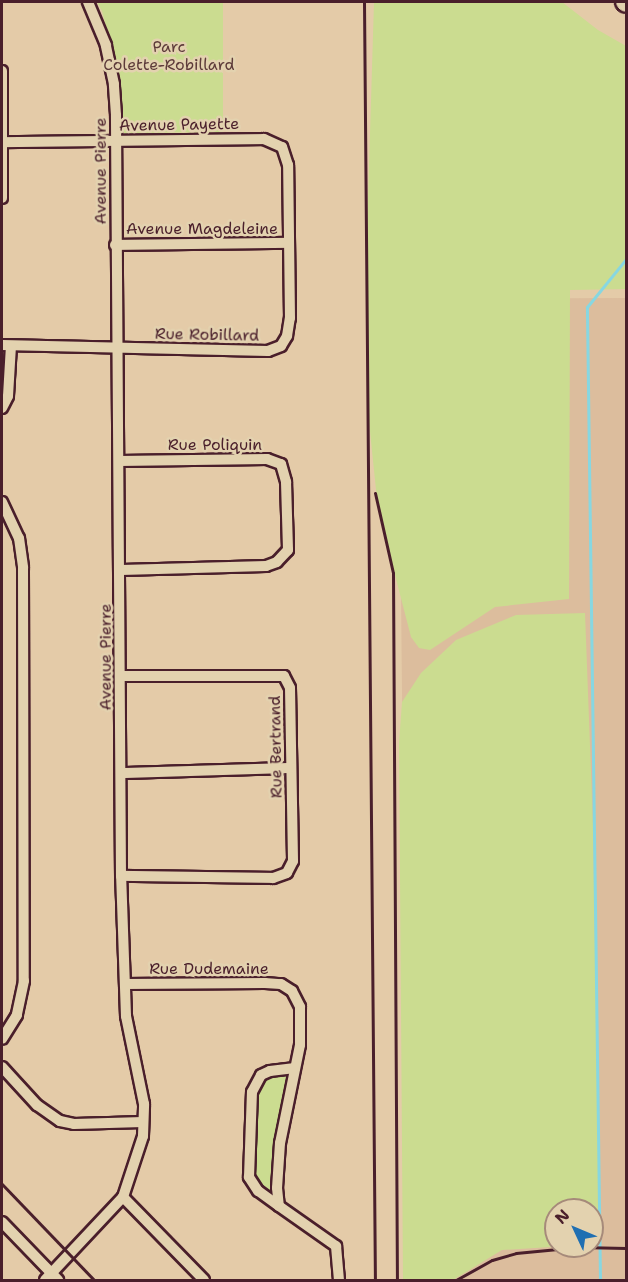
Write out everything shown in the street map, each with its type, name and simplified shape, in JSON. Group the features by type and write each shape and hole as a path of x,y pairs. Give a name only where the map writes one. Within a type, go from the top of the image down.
{"street":[{"name":"Avenue Pierre","path":"51,1278 123,1197 140,1152 143,1122 141,1086 128,1036 121,876 121,570 115,245 117,141 114,84 108,54 96,16 88,2"},
{"path":"2,71 2,198"},
{"name":"Avenue Payette","path":"3,142 264,139 282,147"},
{"name":"Rue Robillard","path":"6,346 268,351 281,346 287,336 290,318 288,165 282,147"},
{"name":"Avenue Magdeleine","path":"115,245 289,243"},
{"path":"2,408 8,396 6,346"},
{"name":"Rue Poliquin","path":"119,461 267,459 281,464 286,482 288,550 277,562 266,566 121,570"},
{"path":"2,502 19,538 23,567 24,981 18,1015 2,1039"},
{"name":"Rue Bertrand","path":"121,676 284,676 290,688 293,861 287,873 273,878 121,876"},
{"path":"122,773 291,768"},
{"name":"Rue Dudemaine","path":"125,984 281,984 292,991 300,1007 300,1045 294,1068"},
{"path":"2,1067 37,1105 60,1121 74,1124 143,1122"},
{"path":"279,1206 277,1188 280,1143 294,1068 270,1071 261,1075 252,1092 249,1177 258,1191 279,1206 336,1246 339,1281"},
{"path":"123,1197 204,1281"},
{"path":"2,1222 51,1278"}],"shaded area":[{"path":"626,298 626,1280 408,1280 398,299"}],"green space":[{"name":"Parc Colette-Robillard","path":"97,2 223,2 223,132 124,133 117,69 102,11"},
{"path":"374,2 562,2 598,30 626,46 626,289 570,290 569,599 495,607 430,650 419,648 411,637 378,509 368,412 366,265"},
{"path":"585,613 593,825 599,1198 544,1198 544,1247 502,1250 453,1280 403,1280 399,743 402,702 421,673 456,640 516,615"},
{"path":"295,1068 279,1206 252,1185 252,1092 261,1075"}],"waterway":[{"path":"600,1280 587,307 626,259"}],"railway":[{"path":"364,2 375,1280"},
{"path":"375,493 393,573 397,1280"},
{"path":"2,1184 94,1280"},
{"path":"456,1280 492,1260 516,1253 579,1247 626,1248"}]}
